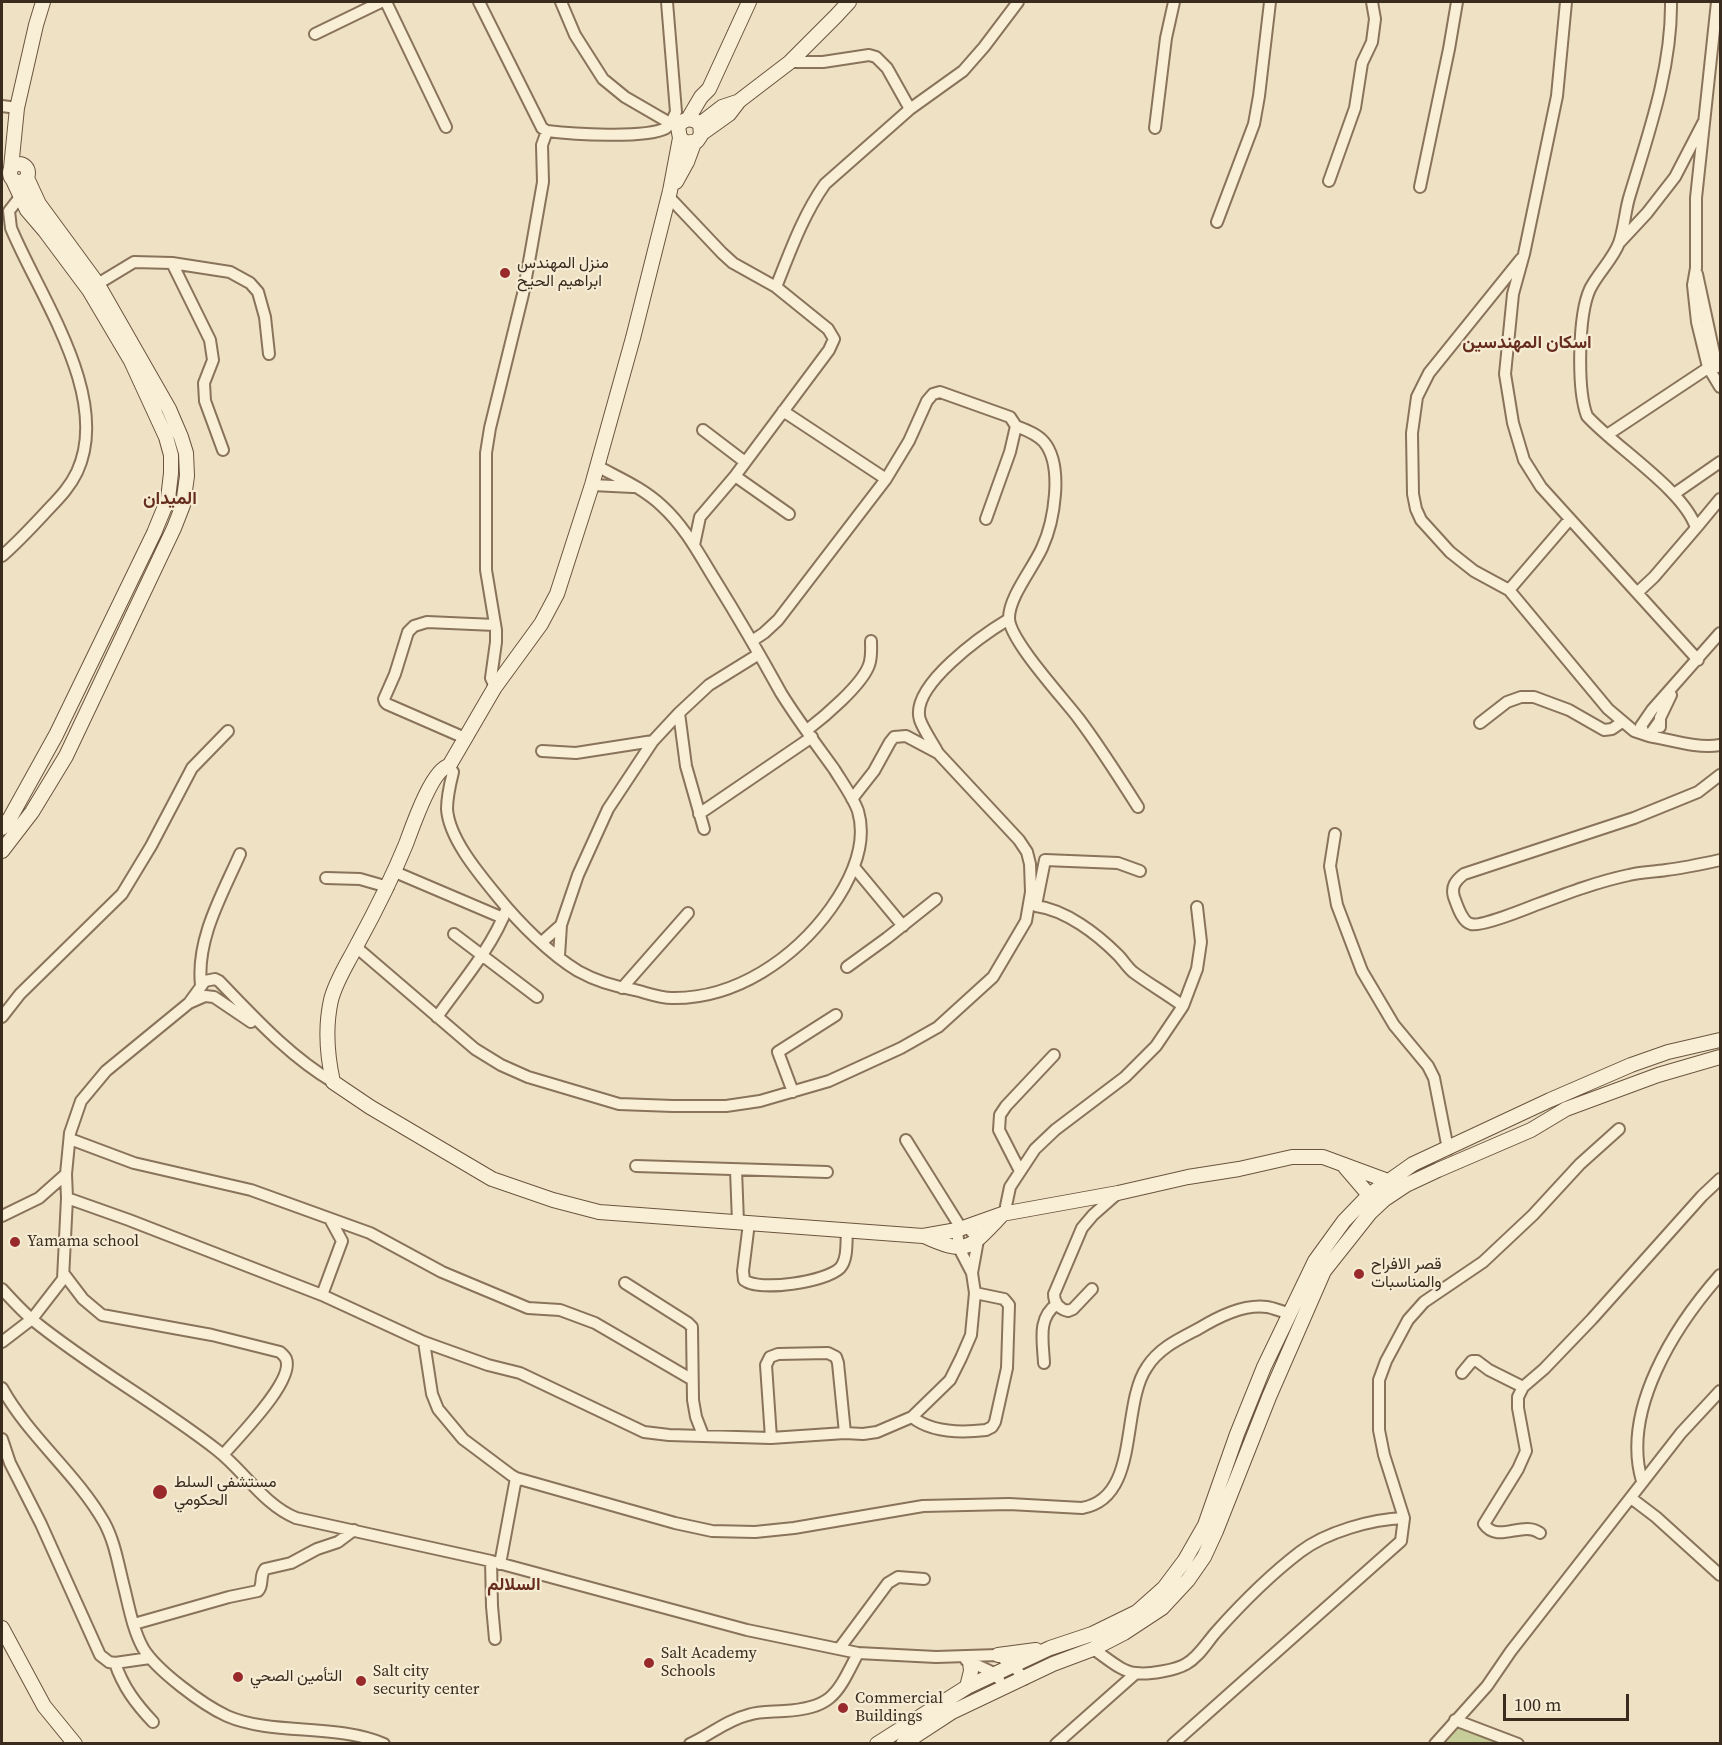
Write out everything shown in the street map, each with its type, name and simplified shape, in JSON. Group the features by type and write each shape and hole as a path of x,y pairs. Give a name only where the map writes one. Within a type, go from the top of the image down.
{"main road":[{"path":"4,821 75,697 154,533 168,499 171,485 171,455 156,412 93,287 27,210 20,197 14,168 17,108 36,25 44,2"},
{"path":"749,2 709,89 701,97 689,129 669,194 633,338 592,484 557,594 541,624 495,687 449,766 443,768 421,806 388,887 335,987 327,1024 329,1062 333,1082 370,1107 492,1179 553,1200 599,1212 923,1236 962,1228 1006,1214 1292,1157 1323,1157 1388,1181"},
{"path":"689,129 722,107 739,101 790,62 849,2"},
{"path":"2,851 32,812 66,756 174,528 183,505 187,476 186,453 169,409 93,287 14,168"},
{"path":"903,1743 952,1712 1069,1656 1093,1649 1124,1633 1162,1608 1188,1580 1204,1557 1250,1402 1289,1313 1326,1243 1369,1195 1413,1164 1631,1065 1668,1052 1720,1040"},
{"path":"877,1743 967,1687 994,1673 1050,1648 1092,1634 1137,1612 1164,1588 1211,1528 1324,1271 1370,1213 1385,1199 1406,1185 1531,1130 1566,1109 1658,1075 1720,1057"},
{"path":"1498,1125 1506,1141"},
{"path":"1345,1167 1369,1195"},
{"path":"923,1236 942,1245 959,1248 978,1240 1006,1214"},
{"path":"2,1628 44,1706 75,1743"},
{"path":"998,1655 1050,1648"},
{"path":"967,1687 971,1671 970,1661"}],"street":[{"path":"315,34 381,2"},
{"path":"386,2 446,127"},
{"path":"479,2 542,128 547,131 583,135 689,129"},
{"path":"561,2 575,35 603,79 625,97 689,129"},
{"path":"667,2 676,112 689,129"},
{"path":"776,287 796,237 825,184 910,109 963,71 1018,2"},
{"path":"1155,128 1166,38 1174,2"},
{"path":"1217,222 1254,124 1270,2"},
{"path":"1329,181 1355,108 1362,63 1372,42 1375,20 1372,2"},
{"path":"1420,187 1457,2"},
{"path":"1566,2 1557,96 1524,254 1513,294 1505,374 1513,423 1524,460 1541,487 1698,660"},
{"path":"1619,243 1624,217 1659,93 1668,42 1671,2"},
{"path":"1717,2 1707,115 1696,198 1696,268 1693,285 1697,322 1720,382"},
{"path":"790,62 823,62 869,55 876,57 887,68 910,109"},
{"path":"1708,93 1720,94"},
{"path":"2,106 17,108"},
{"path":"1696,528 1690,515 1674,494 1587,416 1583,406 1581,386 1581,346 1588,296 1619,243 1647,213 1675,177 1707,115"},
{"path":"495,687 491,678 496,642 495,625 486,570 486,453 525,285 543,182 542,145 547,131"},
{"path":"669,194 734,263 776,287 828,329 834,339 829,350 735,476 700,517 693,544"},
{"path":"2,556 28,533 72,482 83,457 87,428 84,401 68,350 11,228 9,211 20,197"},
{"path":"1524,254 1429,373 1417,397 1413,418 1413,494 1416,509 1434,537 1450,552 1474,571 1509,590 1589,688 1622,722 1634,731 1649,736 1715,746"},
{"path":"93,287 134,262 172,263 230,272 249,283 258,292 265,316 269,354"},
{"path":"172,263 210,340 213,360 204,383 205,401 223,450"},
{"path":"1607,435 1715,364"},
{"path":"1715,364 1720,387"},
{"path":"752,641 765,633 778,620 886,479 909,441 927,401 933,394 940,392 1010,417 1016,426 1036,435 1049,451 1056,493 1053,519 1042,548 1014,601 1009,619 1030,658 1080,720 1138,807"},
{"path":"783,411 886,479"},
{"path":"986,519 1010,452 1016,426"},
{"path":"703,430 745,462"},
{"path":"1674,494 1720,462"},
{"path":"395,872 505,913 579,972 622,988 669,998 720,992 749,979 774,964 816,928 837,899 854,867 861,827 852,799 788,704 693,544 678,522 659,504 637,487 597,466"},
{"path":"735,476 789,514"},
{"path":"592,484 637,487"},
{"path":"1638,592 1720,499"},
{"path":"678,522 700,517"},
{"path":"1509,590 1570,519"},
{"path":"1009,619 984,634 931,682 923,695 919,719 939,753 1019,840 1027,852 1031,892 1026,921"},
{"path":"465,738 387,704 384,699 395,674 408,632 414,626 427,622 495,625"},
{"path":"1622,722 1633,726 1643,721 1720,633"},
{"path":"699,814 810,734 863,676 869,666 871,641"},
{"path":"559,956 561,925 578,875 608,809 653,741 709,685 759,654"},
{"path":"1649,736 1659,722 1677,684"},
{"path":"1480,723 1507,702 1534,697 1569,710 1604,730 1612,729 1622,722"},
{"path":"679,713 686,766 704,829"},
{"path":"1643,721 1641,729 1649,736"},
{"path":"1659,722 1664,731 1689,742 1715,746"},
{"path":"2,1017 24,989 122,894 151,846 192,768 228,731"},
{"path":"852,799 874,771 894,737 906,736 939,753"},
{"path":"542,751 576,753 653,741"},
{"path":"449,766 453,772 447,808 454,832 505,913"},
{"path":"1720,775 1698,792 1634,818 1464,874 1454,885 1453,892 1457,906 1466,920 1471,924 1480,924 1568,892 1631,874 1720,860"},
{"path":"1335,834 1330,866 1337,904 1362,971 1394,1025 1428,1066 1434,1078 1448,1149"},
{"path":"201,985 199,963 207,932 240,854"},
{"path":"356,947 475,1049 501,1065 528,1077 619,1104 673,1107 726,1106 760,1101 829,1081 870,1063 938,1027 993,977 1036,906 1045,860 1118,863 1140,872"},
{"path":"854,867 903,926"},
{"path":"326,878 360,879 388,887"},
{"path":"847,967 936,899"},
{"path":"1036,906 1059,912 1106,945 1134,972 1183,1006"},
{"path":"1006,1214 1010,1186 1035,1149 1055,1130 1125,1077 1156,1046 1183,1006 1197,969 1201,942 1197,907"},
{"path":"437,1017 481,956 505,913"},
{"path":"622,988 688,913"},
{"path":"542,942 561,925"},
{"path":"454,934 537,997"},
{"path":"2,1342 32,1319 61,1284 64,1274 66,1174 70,1139 81,1101 100,1077 133,1047 163,1026 189,1003 201,985 210,980 219,981 280,1042"},
{"path":"189,1003 205,996 220,999 333,1082"},
{"path":"793,1092 778,1052 836,1015"},
{"path":"1020,1172 999,1130 1000,1115 1054,1055"},
{"path":"1173,1743 1398,1544 1402,1537 1404,1518 1384,1455 1379,1430 1379,1380 1386,1361 1408,1320 1425,1302 1464,1276 1499,1247 1533,1215 1580,1164 1619,1129"},
{"path":"70,1139 134,1162 251,1190 370,1233 442,1272 528,1308 560,1310 595,1323 691,1379"},
{"path":"67,1198 322,1295 424,1342 520,1374 644,1432 669,1435 771,1438 877,1432 912,1417 950,1380 971,1335 975,1293 972,1273 978,1240 962,1228 906,1140"},
{"path":"636,1166 827,1172"},
{"path":"736,1170 744,1222 743,1271 744,1280 748,1283 776,1284 822,1279 832,1274 841,1266 845,1258 847,1231"},
{"path":"2,1216 39,1198 66,1174"},
{"path":"1540,1533 1529,1528 1497,1533 1488,1529 1484,1524 1518,1469 1526,1451 1518,1408 1518,1397 1523,1387 1575,1337 1676,1224 1720,1179"},
{"path":"1092,1289 1072,1309 1064,1310 1057,1304 1053,1294 1082,1228 1118,1193"},
{"path":"322,1295 342,1241 330,1219"},
{"path":"962,1228 959,1248 972,1273"},
{"path":"64,1274 83,1299 102,1315 212,1335 280,1352 285,1356 287,1361 285,1373 273,1395 222,1455"},
{"path":"1642,1481 1638,1461 1639,1424 1649,1388 1682,1323 1720,1275"},
{"path":"625,1283 692,1327 693,1407 703,1435"},
{"path":"2,1289 32,1319 75,1353 169,1414 222,1455 283,1511 296,1518 496,1562 747,1630 858,1653 936,1657 998,1655 1013,1665 1024,1678"},
{"path":"912,1417 925,1425 942,1430 986,1430 995,1422 1007,1368 1009,1305 1004,1299 975,1293"},
{"path":"1044,1363 1042,1325 1049,1310 1057,1304"},
{"path":"424,1342 432,1394 438,1409 463,1439 516,1478 712,1531 755,1532 794,1528 923,1506 1009,1504 1082,1508 1093,1506 1108,1495 1119,1475 1127,1449 1136,1389 1146,1367 1158,1353 1216,1318 1242,1309 1266,1307 1289,1313"},
{"path":"771,1438 766,1365 770,1357 778,1354 828,1353 836,1357 845,1433"},
{"path":"1462,1373 1472,1361 1477,1361 1489,1370 1523,1387"},
{"path":"2,1388 15,1409 77,1482 104,1523 115,1547 140,1642 150,1658 193,1694 229,1716 259,1724 341,1733 384,1743"},
{"path":"1435,1743 1487,1686 1511,1651 1642,1481 1681,1433 1720,1391"},
{"path":"2,1439 10,1463 42,1524 96,1650 103,1659 115,1663 150,1658"},
{"path":"495,1639 492,1606 496,1562 516,1478"},
{"path":"1631,1498 1656,1517 1720,1575"},
{"path":"1093,1649 1121,1668 1135,1674 1177,1668 1186,1664 1265,1583 1301,1551 1316,1542 1368,1523 1387,1518 1404,1518"},
{"path":"134,1624 258,1591 261,1586 261,1574 265,1569 298,1560 317,1549 344,1539 354,1530"},
{"path":"839,1649 888,1583 898,1578 924,1579"},
{"path":"690,1743 743,1716 818,1706 837,1690 858,1653"},
{"path":"955,1655 994,1673 1004,1687"},
{"path":"115,1663 120,1678 132,1699 153,1722"},
{"path":"1056,1743 1135,1674"},
{"path":"1455,1720 1518,1743"}],"green space":[{"path":"1455,1720 1518,1744 1435,1744"}],"place":[{"name":"منزل المهندس ابراهيم الحيح","path":"505,273"},
{"name":"Yamama school","path":"15,1242"},
{"name":"قصر الافراح والمناسبات","path":"1359,1274"},
{"name":"مستشفى السلط الحكومي","path":"160,1492"},
{"name":"Salt Academy Schools","path":"649,1663"},
{"name":"التأمين الصحي","path":"238,1677"},
{"name":"Salt city security center","path":"361,1681"},
{"name":"Commercial Buildings","path":"843,1708"}],"district":[{"name":"اسكان المهندسين","path":"1527,343"},
{"name":"الميدان","path":"170,499"},
{"name":"السلالم","path":"514,1585"}]}
